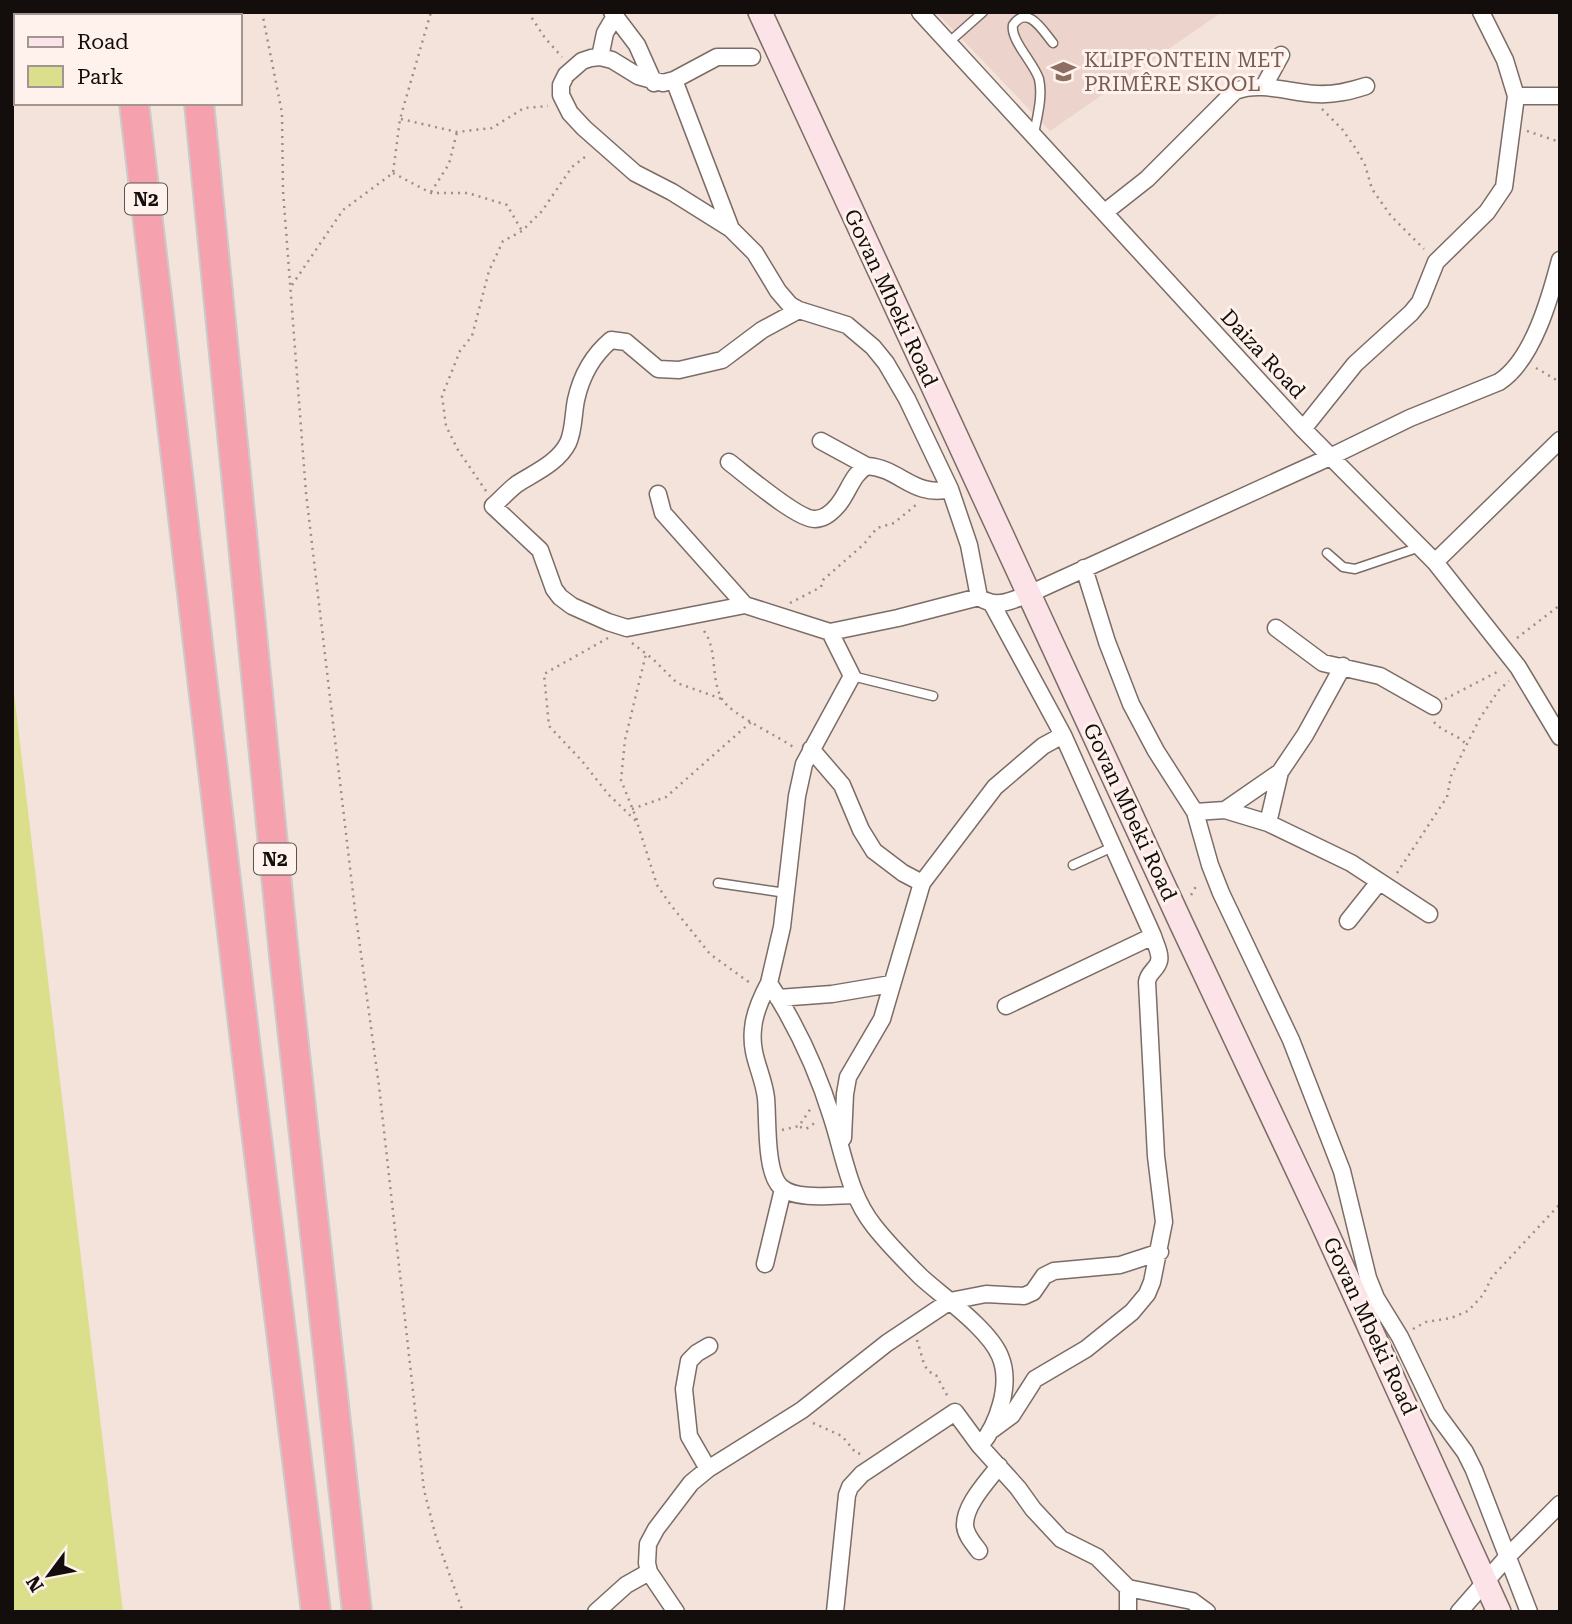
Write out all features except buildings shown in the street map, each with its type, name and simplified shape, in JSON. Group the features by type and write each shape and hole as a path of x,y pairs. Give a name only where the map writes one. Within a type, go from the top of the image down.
{"highway":[{"name":"N2","path":"134,105 316,1612"},
{"name":"N2","path":"199,105 284,955 357,1612"}],"main road":[{"name":"Govan Mbeki Road","path":"760,12 1180,920 1321,1218 1499,1612"}],"street":[{"name":"Daiza Road","path":"920,12 1303,429 1436,562 1518,667 1560,737"},
{"path":"1303,429 1355,364 1411,313 1420,302 1436,262 1487,212 1504,187 1510,125 1516,96 1505,60 1481,12"},
{"path":"600,57 605,33 614,14 637,45 654,83"},
{"path":"1264,86 1281,55"},
{"path":"752,57 717,57 674,80 654,83 612,60 600,57 582,61 571,68 561,85 565,105 584,128 635,173 672,192 731,229 755,253 784,298 799,310 847,325 873,347 907,399 969,545 985,600 1063,735 1115,846 1153,936 1159,960 1148,974 1147,982 1156,1156 1164,1213 1160,1252 1147,1294 1132,1312 1086,1349 1035,1379 1012,1415 993,1429 980,1446"},
{"path":"674,80 731,229"},
{"path":"1105,212 1147,179 1235,91 1264,86 1333,94 1366,86"},
{"path":"1516,96 1560,96"},
{"path":"799,310 762,330 722,360 679,370 658,369 626,342 611,340 597,352 580,386 572,429 563,451 515,486 493,506 540,550 554,589 560,597 572,606 624,630 745,605 830,632 985,600 1002,604 1330,457 1427,410 1499,382 1507,377 1521,358 1538,327 1560,260"},
{"path":"1436,562 1560,440"},
{"path":"821,441 867,466 883,469 922,490 944,490"},
{"path":"729,462 794,511 815,519 823,517 837,506 854,478 867,466"},
{"path":"658,494 663,513 745,605"},
{"path":"1084,568 1130,704 1195,812 1210,865 1291,1041 1342,1171 1368,1278 1376,1298 1400,1336 1437,1414 1465,1452 1474,1470 1530,1612"},
{"path":"1276,628 1316,660 1380,676 1433,706"},
{"path":"830,632 852,676 809,753 797,796 782,927 770,992 752,1031 754,1059 766,1096 767,1133 776,1181 783,1189 801,1195 855,1195"},
{"path":"1268,823 1280,772 1305,735 1343,666"},
{"path":"842,1152 848,1077 879,1026 922,883 995,787 1043,746 1063,735"},
{"path":"809,753 842,785 861,830 874,851 903,873 922,883"},
{"path":"1225,810 1280,772"},
{"path":"1195,812 1225,810 1268,823 1329,851 1429,914"},
{"path":"1348,921 1383,884"},
{"path":"1006,1006 1153,936"},
{"path":"770,992 832,994 891,984"},
{"path":"770,992 810,1055 849,1180 873,1225 921,1277 976,1327 1000,1355 1003,1393 993,1429"},
{"path":"765,1264 783,1189"},
{"path":"676,1612 649,1572 648,1544 656,1529 691,1483 708,1469 803,1410 887,1343 950,1301 986,1294 1024,1296 1033,1293 1044,1276 1054,1271 1120,1265 1160,1252"},
{"path":"708,1469 688,1436 684,1389 689,1361 709,1346"},
{"path":"835,1612 847,1495 856,1479 955,1412 980,1446 1051,1530 1061,1538 1097,1557 1128,1588 1192,1601 1207,1612"},
{"path":"979,1551 968,1535 965,1525 967,1515 999,1466"},
{"path":"1460,1612 1508,1556 1560,1504"},
{"path":"596,1612 626,1585 649,1572"},
{"path":"1128,1588 1129,1612"},
{"path":"1169,1612 1181,1599"}],"lane":[{"path":"948,43 983,12"},
{"path":"1034,134 1040,88 1030,60 1014,36 1013,25 1025,16 1031,18 1053,43"},
{"path":"1326,553 1343,567 1355,569 1420,547"},
{"path":"852,676 933,696"},
{"path":"1073,865 1115,846"},
{"path":"718,883 786,893"}],"path":[{"path":"262,12 282,113 283,191 306,493 355,910 379,1086 424,1490 436,1537 463,1612"},
{"path":"291,286 343,210 393,173 400,118 431,12"},
{"path":"528,12 545,38 571,68"},
{"path":"1317,94 1321,108 1342,129 1356,149 1365,165 1372,189 1391,216 1436,262"},
{"path":"400,118 457,132 492,128 524,108 565,105"},
{"path":"1510,125 1560,142"},
{"path":"431,193 449,164 457,132"},
{"path":"493,506 482,482 458,450 446,426 442,396 460,351 472,335 489,271 503,241 522,230 542,211 572,167 603,145"},
{"path":"393,173 431,193 468,193 507,205 522,230"},
{"path":"1521,358 1560,382"},
{"path":"786,618 790,602 821,587 823,580 864,544 877,528 894,523 916,504 944,490"},
{"path":"1503,648 1560,605"},
{"path":"637,822 608,794 549,726 544,674 624,630 636,648 677,683 722,699 735,712 809,753"},
{"path":"712,646 712,661 722,699"},
{"path":"646,654 625,740 621,780 657,885 710,954 770,992"},
{"path":"1466,744 1459,736 1437,726 1432,718 1433,706 1501,670 1518,667"},
{"path":"1383,884 1447,797 1451,776 1466,744 1499,690 1511,679 1518,667"},
{"path":"632,809 666,797 752,721"},
{"path":"1180,920 1193,890 1210,865"},
{"path":"767,1133 799,1126 823,1092"},
{"path":"1400,1336 1426,1322 1451,1318 1468,1311 1483,1295 1492,1277 1560,1204"},
{"path":"908,1330 916,1336 924,1364 928,1371 936,1375 955,1412"},
{"path":"803,1410 814,1424 842,1436 856,1453 881,1461"}],"shaded area":[{"name":"KLIPFONTEIN MET PRIMÊRE SKOOL","path":"936,12 1222,12 1050,131"}],"green space":[{"path":"12,676 123,1612 12,1612"}],"place":[{"name":"KLIPFONTEIN MET PRIMÊRE SKOOL","path":"1064,72"}]}
